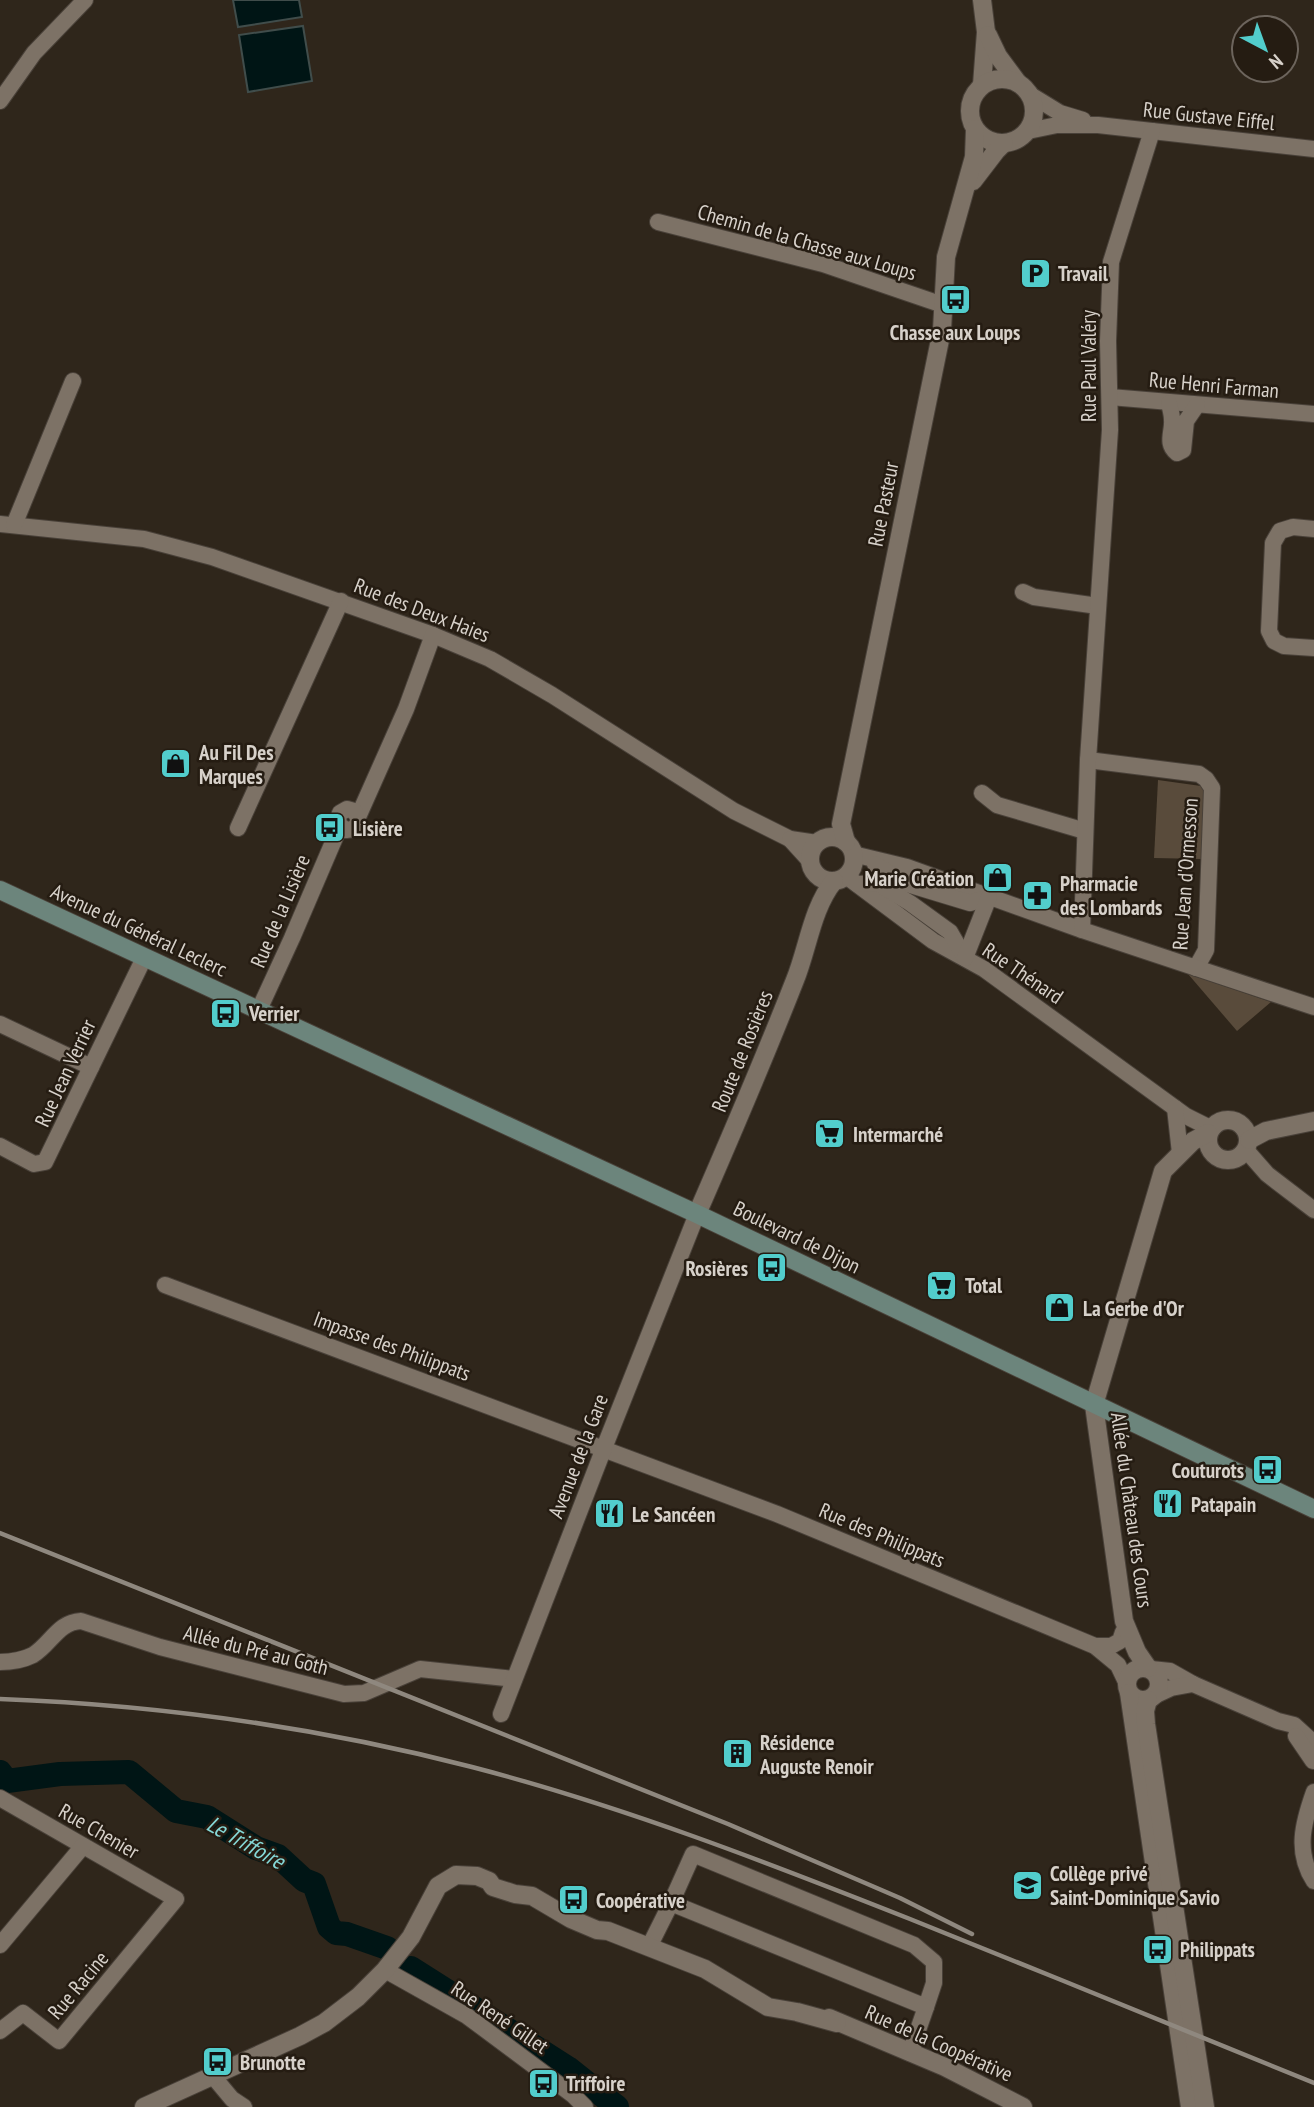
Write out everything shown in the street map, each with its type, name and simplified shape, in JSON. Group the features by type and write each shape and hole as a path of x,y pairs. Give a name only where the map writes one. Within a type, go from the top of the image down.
{"main road":[{"name":"Avenue du Général Leclerc","path":"0,890 258,1012"},
{"name":"Boulevard de Dijon","path":"258,1012 697,1214 1314,1509"}],"street":[{"path":"0,102 34,53 85,0"},
{"path":"982,0 986,32 982,85 971,101 969,111 975,130 993,142 1004,144 1013,142 1028,131 1034,113 1024,88 998,56 986,32"},
{"path":"982,85 1000,79 1024,88"},
{"name":"Rue Gustave Eiffel","path":"1024,88 1060,113 1098,125"},
{"name":"Rue Gustave Eiffel","path":"1028,131 1057,125 1098,125 1314,149"},
{"name":"Rue Pasteur","path":"856,851 841,824 942,330 946,257 974,157 975,130"},
{"name":"Rue Paul Valéry","path":"1082,930 1088,760 1111,397 1108,341 1111,261 1152,131"},
{"name":"Rue Pasteur","path":"965,192 1004,144"},
{"name":"Chemin de la Chasse aux Loups","path":"658,222 823,264 943,305"},
{"path":"7,524 73,382"},
{"name":"Rue Henri Farman","path":"1111,397 1314,414"},
{"path":"1169,403 1172,422 1170,443 1177,453 1184,450 1186,421 1196,405"},
{"name":"Rue des Deux Haies","path":"7,524 144,539 212,557 433,635 490,659 552,695 734,811 790,839 822,840"},
{"path":"1314,529 1293,527 1280,531 1273,543 1269,631 1274,641 1284,646 1314,648"},
{"path":"1023,592 1034,597 1098,606"},
{"path":"238,828 341,601"},
{"name":"Rue de la Lisière","path":"258,1012 340,826 346,830 353,829 358,824 358,817 405,709 433,635"},
{"name":"Rue Jean d'Ormesson","path":"1088,760 1199,774 1213,788 1206,950 1196,968"},
{"path":"982,793 997,805 1086,831"},
{"path":"841,824 811,851 813,868 825,880 846,880 856,851"},
{"path":"822,840 838,838 904,883 970,904 989,897 1314,1007"},
{"name":"Rue des Deux Haies","path":"790,839 813,868"},
{"name":"Route de Rosières","path":"697,1214 764,1060 800,967 820,903 813,868"},
{"name":"Route de Rosières","path":"820,903 846,880"},
{"name":"Rue Thénard","path":"846,880 908,923 984,969 1175,1108 1209,1138"},
{"path":"965,958 989,897"},
{"name":"Rue Jean Verrier","path":"0,1146 34,1164 45,1162 144,958"},
{"path":"0,1024 91,1067"},
{"path":"1175,1108 1176,1157"},
{"path":"1314,1121 1266,1131 1243,1143 1226,1161 1217,1158 1209,1138 1217,1122 1226,1119 1235,1121 1243,1143 1263,1169 1314,1210"},
{"path":"1263,1169 1258,1156 1266,1131"},
{"path":"1094,1405 1163,1171 1193,1141 1209,1138"},
{"name":"Avenue de la Gare","path":"501,1714 697,1214"},
{"name":"Impasse des Philippats","path":"165,1285 604,1448"},
{"name":"Allée du Château des Cours","path":"1094,1405 1124,1627 1137,1652 1137,1678 1190,2107"},
{"name":"Rue des Philippats","path":"604,1448 777,1514 1095,1646 1137,1678"},
{"name":"Allée du Pré au Goth","path":"0,1662 33,1655 62,1627 71,1621 81,1621 160,1647 344,1694 364,1693 420,1669 514,1679"},
{"name":"Allée du Château des Cours","path":"1095,1646 1111,1646 1120,1641 1124,1627"},
{"path":"1137,1678 1170,1671 1278,1721 1294,1725 1314,1743"},
{"path":"1137,1678 1138,1700 1171,1688 1194,1684"},
{"path":"1137,1678 1159,1681 1145,1711 1146,1724 1205,2107"},
{"path":"1278,1721 1302,1743 1314,1763"},
{"path":"1314,1792 1304,1826 1301,1851 1314,1881"},
{"name":"Rue Chenier","path":"0,1798 176,1899"},
{"path":"0,1945 83,1846"},
{"path":"649,1947 693,1854 914,1945 934,1962 934,1983 910,2053"},
{"name":"Rue de la Coopérative","path":"385,1970 411,1937 438,1886 450,1878 466,1874 489,1881 494,1886 515,1894 532,1896 558,1912 597,1930 608,1931 705,1969 716,1969 770,1999 785,2000 820,2012 837,2023 945,2067 1023,2107"},
{"name":"Rue Racine","path":"0,2031 23,2013 59,2041 176,1899"},
{"path":"671,1903 926,2007"},
{"path":"155,2105 212,2075 324,2023 358,1997 385,1970"},
{"name":"Rue René Gillet","path":"385,1970 467,2016 555,2080 585,2107"},
{"path":"212,2075 234,2104"}],"shaded area":[{"path":"233,0 299,0 302,17 238,27"},
{"path":"303,26 312,81 248,92 239,35"},
{"path":"1158,780 1201,786 1206,793 1203,859 1154,858"},
{"path":"1188,974 1271,1002 1237,1031"}],"waterway":[{"name":"Le Triffoire","path":"0,1772 7,1781 60,1774 129,1772 176,1811 207,1817 256,1848 278,1856 304,1880 314,1884 329,1927 336,1933 347,1934 387,1948"},
{"name":"Le Triffoire","path":"411,1968 568,2068 617,2107"}],"railway":[{"path":"0,1533 728,1824 900,1898 972,1934"},
{"path":"0,1699 179,1713 297,1729 414,1753 528,1782 639,1817 802,1877 1314,2083"}],"place":[{"name":"Travail","path":"1035,273"},
{"name":"Chasse aux Loups","path":"955,300"},
{"name":"Au Fil Des Marques","path":"176,764"},
{"name":"Lisière","path":"330,828"},
{"name":"Marie Création","path":"997,878"},
{"name":"Pharmacie des Lombards","path":"1037,895"},
{"name":"Verrier","path":"226,1013"},
{"name":"Intermarché","path":"830,1134"},
{"name":"Rosières","path":"771,1268"},
{"name":"Total","path":"942,1285"},
{"name":"La Gerbe d'Or","path":"1060,1308"},
{"name":"Couturots","path":"1267,1470"},
{"name":"Patapain","path":"1168,1504"},
{"name":"Le Sancéen","path":"609,1514"},
{"name":"Résidence Auguste Renoir","path":"737,1754"},
{"name":"Collège privé Saint-Dominique Savio","path":"1027,1885"},
{"name":"Coopérative","path":"573,1900"},
{"name":"Philippats","path":"1157,1949"},
{"name":"Brunotte","path":"217,2062"},
{"name":"Triffoire","path":"543,2083"}]}
